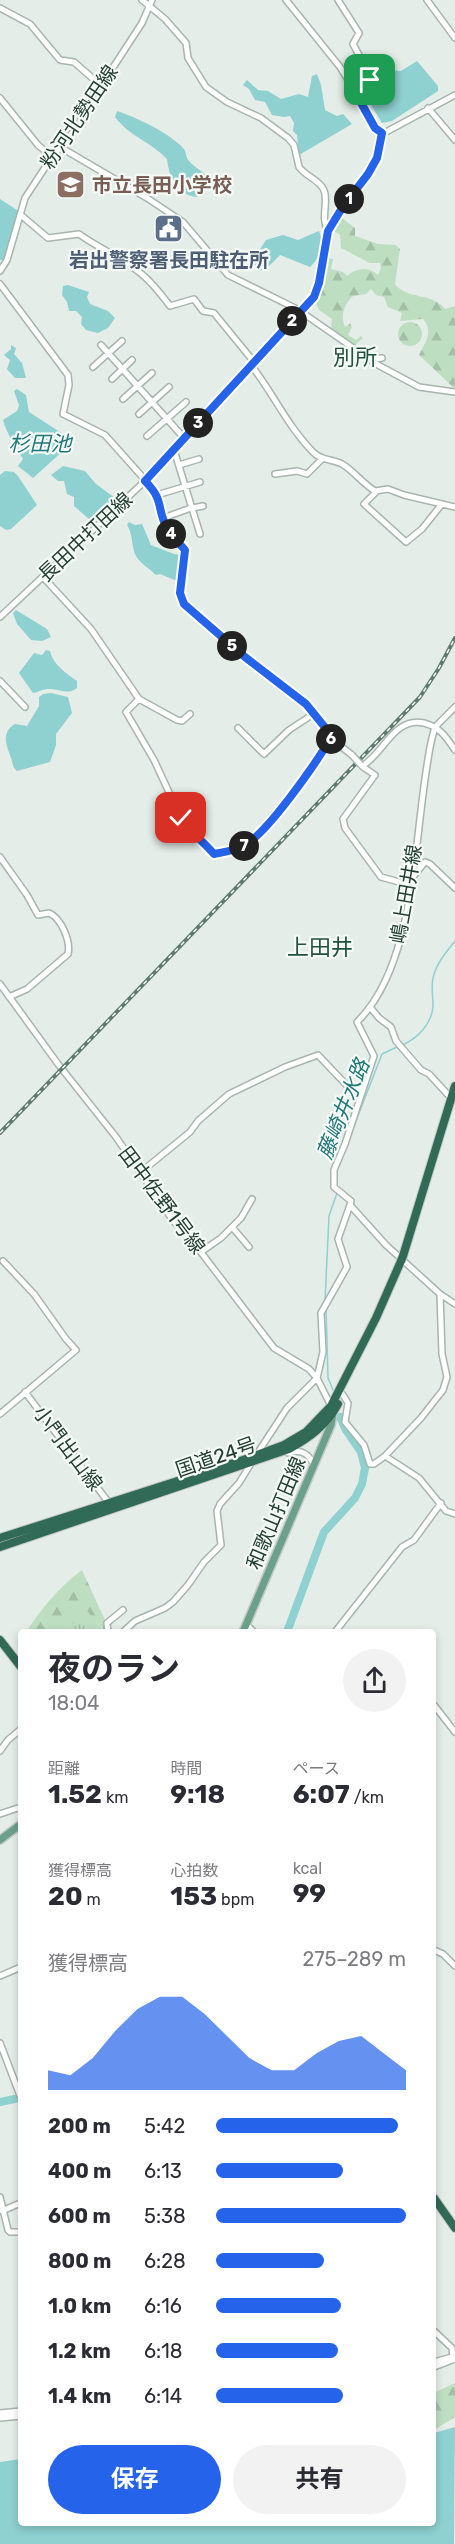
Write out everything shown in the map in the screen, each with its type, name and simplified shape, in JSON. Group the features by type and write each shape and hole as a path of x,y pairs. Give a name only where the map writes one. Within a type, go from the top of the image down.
{"highway":[{"name":"国道24号","path":"0,1539 109,1503 289,1449 306,1440 343,1395 402,1259 455,1086"},
{"name":"国道24号","path":"332,1409 376,1318"},
{"name":"国道24号","path":"0,1547 251,1464 258,1457"},
{"path":"0,1640 18,1663"},
{"path":"436,2201 455,2228"}],"main road":[{"name":"和歌山打田線","path":"244,1629 331,1425 332,1409"},
{"path":"0,1840 18,1826"}],"street":[{"path":"142,0 151,2 186,43 188,57 206,87 227,102 261,118 294,145 299,167 315,179 325,193 323,222 328,231"},
{"path":"286,0 340,67 375,128 382,133 455,95"},
{"path":"338,0 358,33 353,44 360,57 359,63 371,78 360,101"},
{"path":"427,0 446,29 455,38"},
{"name":"粉河北勢田線","path":"0,271 7,260 22,216 25,198 52,157 78,126 98,83 118,59 142,23 151,2"},
{"path":"0,8 30,24 60,60 74,62 98,83"},
{"path":"0,98 38,145 52,157"},
{"path":"428,108 455,140"},
{"name":"長田中打田線","path":"0,618 145,481 314,297 319,283 328,231 377,158 382,133"},
{"path":"60,147 183,222 228,275 301,312 370,360 419,387 455,393"},
{"path":"22,216 48,238 80,234 139,272 170,306 194,299 203,311 214,313 253,363 280,409 301,438 312,452 322,459 341,463 377,491 388,489 455,507"},
{"path":"0,284 68,375 69,385 63,414 105,435 157,495 163,518 171,534 185,550 180,593 184,604 315,713 332,736 362,766 375,775 343,819 345,828 381,877 410,885"},
{"path":"93,367 122,340"},
{"path":"101,345 184,438"},
{"path":"370,360 382,358"},
{"path":"112,379 132,360"},
{"path":"123,399 152,373"},
{"path":"139,414 170,387"},
{"path":"147,436 186,402"},
{"path":"174,450 200,534"},
{"path":"179,465 199,459"},
{"path":"275,474 297,471 307,474 322,459"},
{"path":"157,495 200,482"},
{"path":"377,491 365,505 406,542 422,529 442,504"},
{"path":"163,518 203,506"},
{"path":"198,527 207,525"},
{"path":"43,578 91,629 139,699 177,720 182,721 190,714"},
{"path":"0,681 26,706"},
{"path":"139,699 126,712 154,760 181,818 195,837 210,847 214,854 241,848 252,839 310,772 332,736"},
{"path":"435,727 455,707"},
{"path":"238,728 264,754 289,730 315,713"},
{"path":"362,766 400,727 416,722 435,727 443,732 455,750"},
{"name":"嶋上田井線","path":"435,727 427,759 402,937 385,981 370,1007 357,1022 374,1056 334,1170 334,1187 351,1201 350,1205 375,1234 440,1294 455,1304"},
{"path":"0,857 27,895 35,912 38,915 49,913 57,918 69,948 68,954 27,989 9,997"},
{"path":"412,877 425,862 455,888"},
{"name":"田中佐野1号線","path":"0,984 141,1172 172,1219 201,1252 274,1348 309,1369 317,1378 332,1409"},
{"path":"370,1007 391,1027 400,1046 421,1070 429,1074 452,1098"},
{"path":"141,1172 190,1132 198,1121 230,1094 285,1067 318,1055 354,1093 368,1075"},
{"path":"201,1252 242,1218 252,1199"},
{"path":"258,1457 287,1408 317,1378 323,1352 321,1313 347,1267 338,1239 350,1205"},
{"path":"231,1227 249,1247"},
{"path":"3,1261 34,1294 76,1350 25,1392"},
{"path":"343,1395 348,1403 345,1422 364,1445 369,1462 374,1464 385,1456 421,1418 443,1390 447,1377 442,1354 440,1294"},
{"name":"小門出山線","path":"0,1414 25,1392 109,1503"},
{"path":"258,1457 301,1451 308,1455 314,1466"},
{"path":"385,1456 419,1478 446,1511 455,1514"},
{"path":"126,1629 135,1621 173,1602 188,1586 204,1562 221,1545 217,1511 220,1504 239,1484 251,1464"},
{"path":"337,1629 402,1547 414,1540 441,1503"},
{"path":"108,1629 107,1623 123,1610"},
{"path":"246,1624 251,1629"},
{"path":"436,1708 455,1732"},
{"path":"0,1751 18,1732"},
{"path":"0,1814 18,1809"},
{"path":"436,1951 455,1966"},
{"path":"0,1976 18,1968"},
{"path":"0,2043 18,2090"},
{"path":"0,2197 8,2230 18,2232"},
{"path":"2,2211 18,2204"},
{"path":"436,2333 452,2348 454,2357"},
{"path":"436,2362 454,2357"},
{"path":"436,2366 454,2357"},
{"path":"0,2413 18,2411"},
{"path":"0,2418 18,2416"}],"green space":[{"path":"342,218 355,228 355,236 378,244 396,245 400,249 395,284 400,289 433,300 445,309 455,306 455,389 419,355 428,332 423,319 400,321 402,313 388,307 384,297 376,295 371,289 366,294 353,296 344,310 345,327 350,323 352,327 348,335 356,340 361,336 363,338 355,345 331,328 332,319 319,310 315,301 327,270 325,263 328,258 333,259 331,269 343,272 347,276 363,269 378,275 381,268 380,263 370,263 341,248 340,235 334,231 333,227"},
{"path":"410,322 415,323 421,329 421,339 415,345 410,346 405,345 399,339 398,334 399,329 405,323"},
{"path":"82,1570 105,1620 105,1629 87,1612 67,1629 28,1629 51,1598"},
{"path":"87,1611 102,1629 66,1629"},
{"path":"455,2383 455,2417 436,2429 436,2392"}],"water":[{"path":"417,61 438,86 438,91 392,121 382,123 365,95 370,85 384,72 401,71"},
{"path":"317,74 325,110 337,116 343,114 352,124 299,155 297,135 293,131 294,123 290,116 272,115 265,102 255,100 249,89 243,85 247,80 258,90 268,91 281,99 299,94 308,97 312,76"},
{"path":"117,111 153,126 170,137 184,150 189,161 211,179 210,185 197,197 184,193 172,178 167,159 121,124 115,117"},
{"path":"0,199 17,210 19,214 5,260 0,260"},
{"path":"319,231 320,250 310,267 280,255 268,267 260,271 255,268 255,257 266,240 283,235 298,240"},
{"path":"68,285 89,292 87,297 90,304 108,311 115,318 108,328 98,333 86,330 81,324 82,317 76,311 69,311 62,295 63,286"},
{"path":"11,345 16,348 14,354 22,363 26,378 15,378 7,369 10,360 4,355 11,349"},
{"name":"杉田池","path":"17,389 26,395 29,412 74,441 33,478 18,466 23,459 9,436 3,420 17,411 19,405 14,391"},
{"path":"63,466 85,471 96,484 115,498 117,503 105,514 89,519 74,506 74,497 67,494 64,481 58,481 51,475"},
{"path":"5,471 14,472 18,476 37,505 11,529 6,530 0,526 0,475"},
{"path":"129,522 135,525 142,524 151,545 183,555 177,581 160,574 156,575 139,560 135,554 127,525"},
{"path":"16,610 47,629 51,637 42,641 31,640 17,624 13,613"},
{"path":"46,650 50,651 60,668 77,681 77,688 66,692 44,689 33,693 19,673 34,653 42,655"},
{"path":"51,693 68,697 72,713 56,734 56,745 50,762 17,771 7,744 7,731 15,724 27,726 39,706 39,697"},
{"path":"455,2427 454,2544 0,2544 0,2462 18,2459 18,2526 436,2526 436,2432"}],"waterway":[{"name":"藤崎井水路","path":"402,1045 413,1039 427,1025 433,1006 434,973 455,941"},
{"name":"藤崎井水路","path":"354,1126 382,1054 397,1047"},
{"name":"藤崎井水路","path":"339,1166 347,1145"},
{"name":"藤崎井水路","path":"325,1301 329,1216 337,1193"},
{"name":"藤崎井水路","path":"326,1308 328,1378 333,1390"},
{"name":"藤崎井水路","path":"288,1629 324,1532 355,1498 362,1484 365,1468 361,1452 340,1417"},
{"name":"藤崎井水路","path":"0,2102 18,2098"}],"railway":[{"path":"0,1133 420,697 455,638"}],"place":[{"name":"市立長田小学校","path":"71,185"},
{"name":"岩出警察署長田駐在所","path":"169,229"}],"district":[{"name":"別所","path":"355,357"},
{"name":"上田井","path":"320,947"}],"route":[{"path":"181,818 195,837 210,847 214,854 241,848 279,810 310,772 332,736 306,704 245,657 184,604 180,593 185,550 166,526 160,501 155,491 145,481 314,297 319,283 328,231 377,158 382,133 375,128 360,101 370,80"}]}
